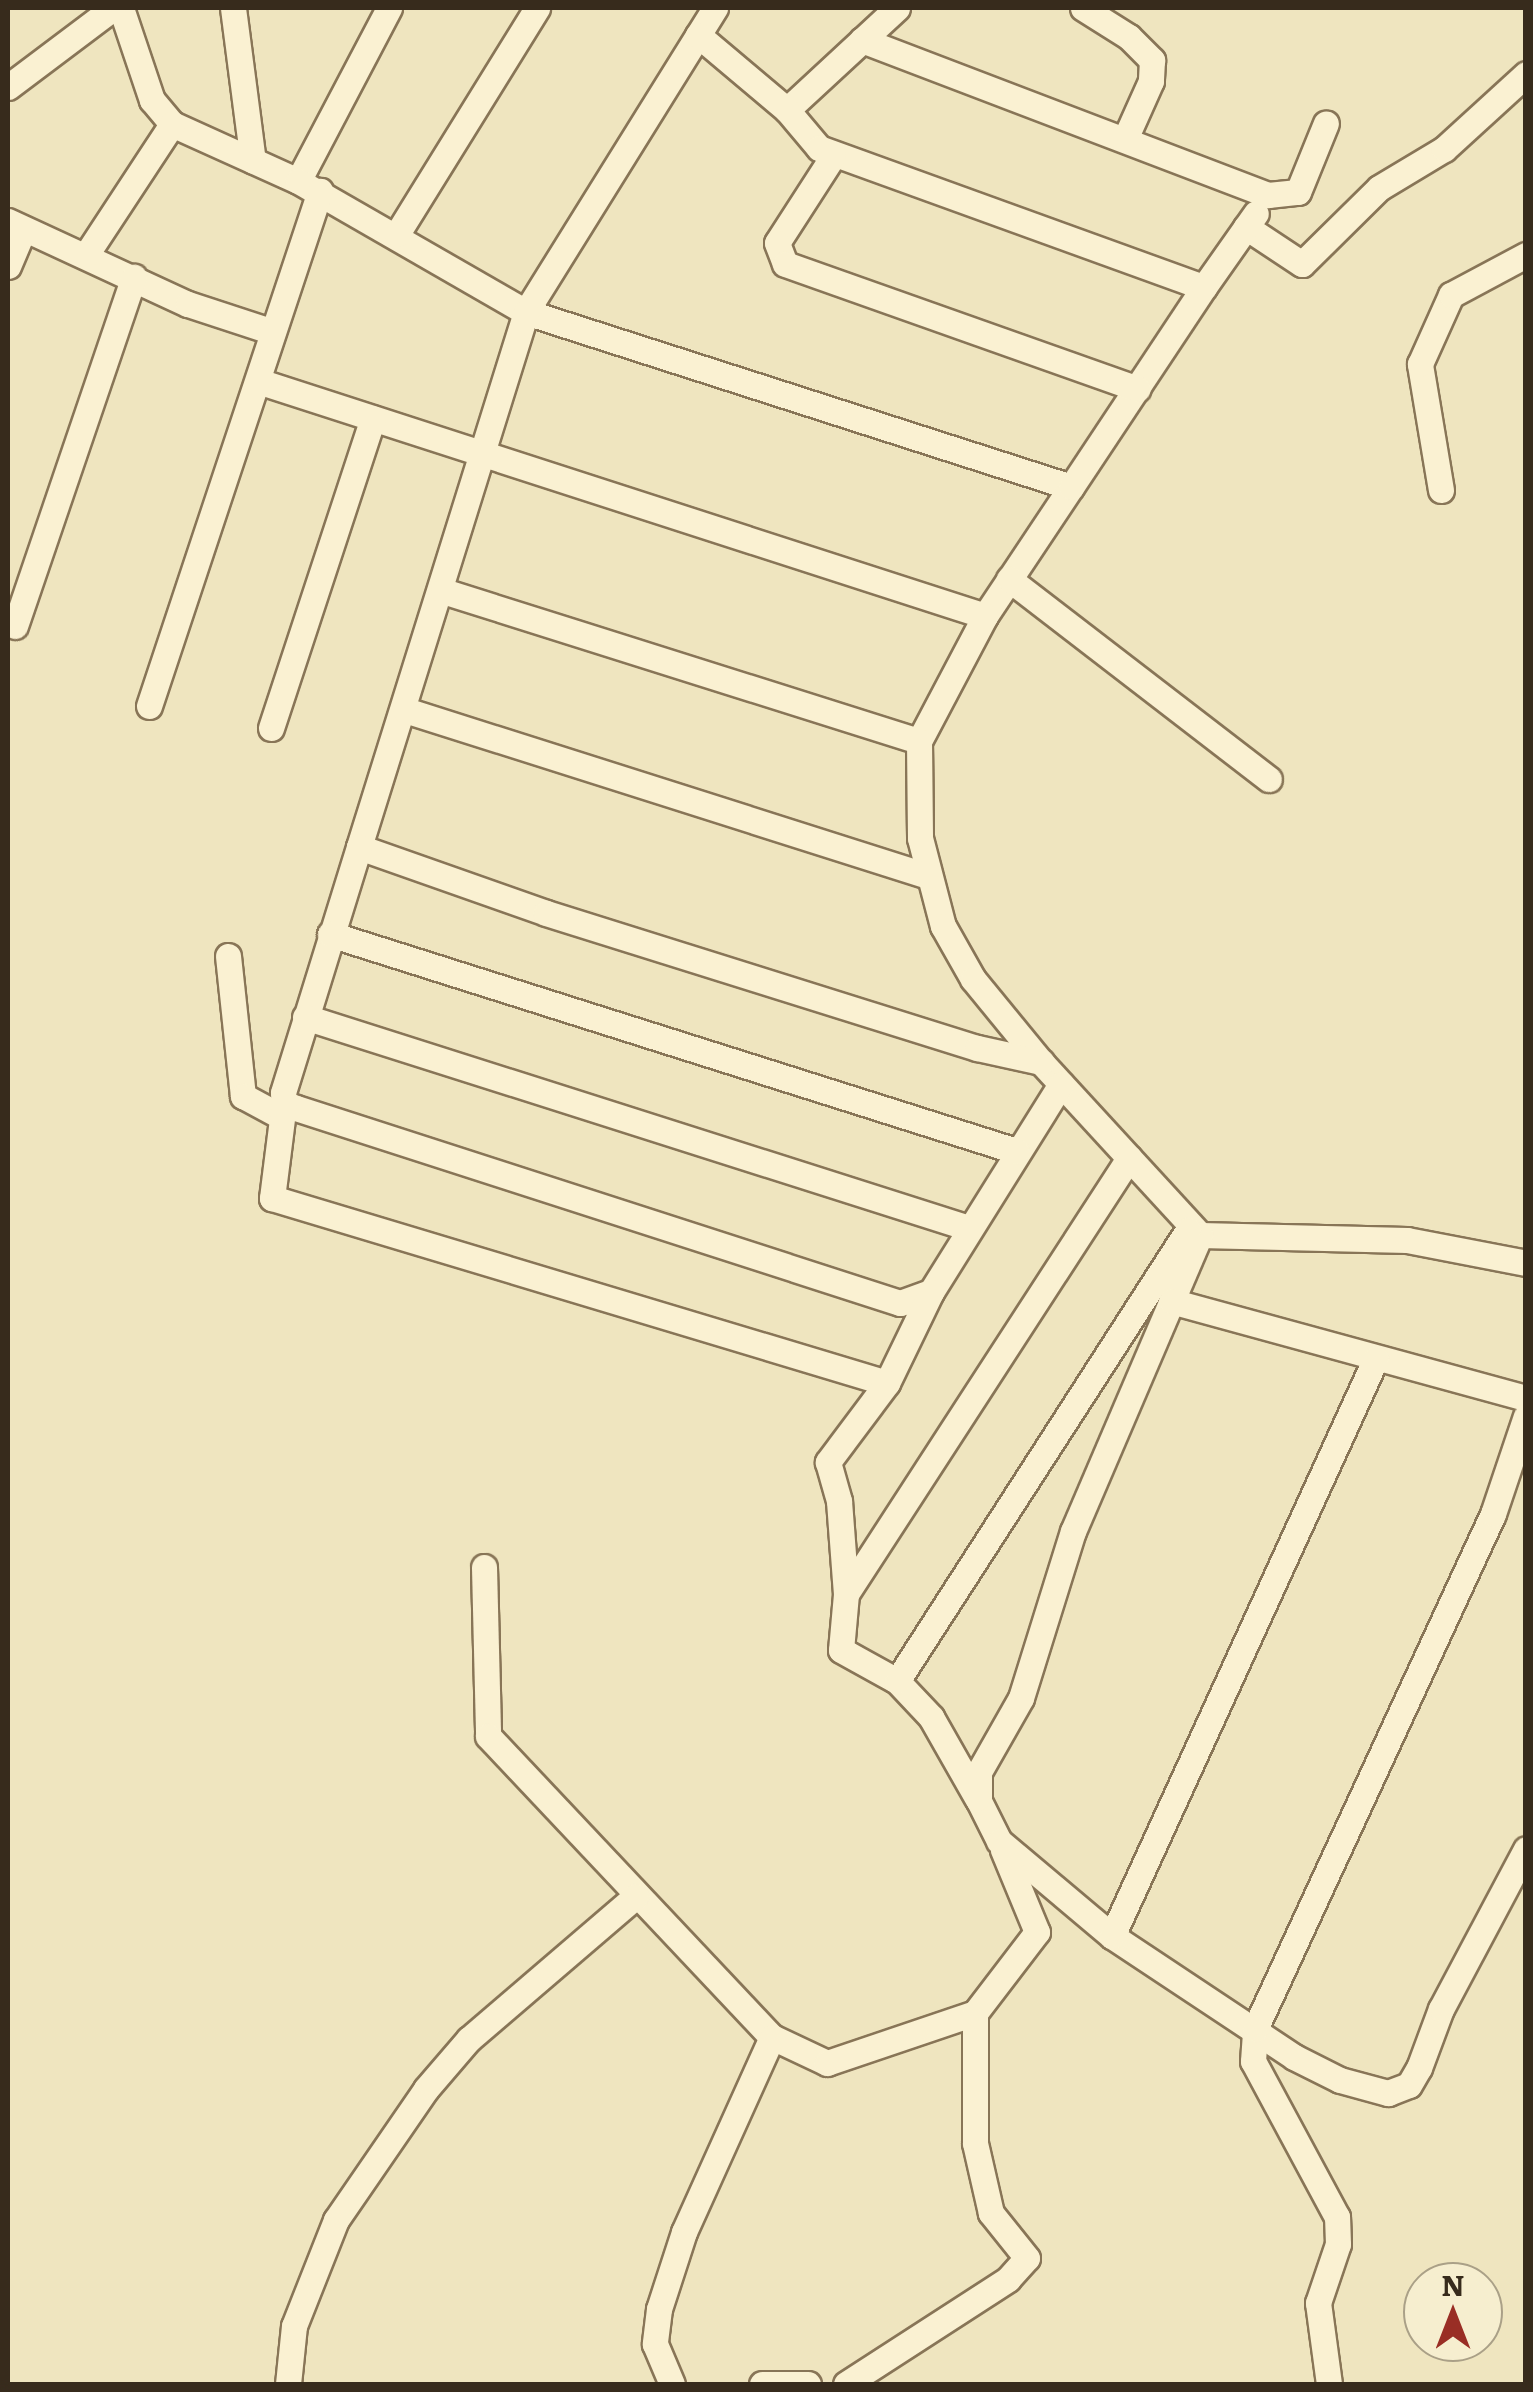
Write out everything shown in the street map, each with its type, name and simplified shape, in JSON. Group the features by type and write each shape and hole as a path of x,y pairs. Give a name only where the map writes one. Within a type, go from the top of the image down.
{"street":[{"path":"8,86 113,8"},
{"path":"122,8 152,100 172,124 309,186 526,312 1071,487"},
{"path":"232,8 253,162"},
{"path":"149,706 258,381 309,186 390,8"},
{"path":"397,234 537,8"},
{"path":"715,8 526,312 443,590 305,1017 283,1110 272,1198 887,1383"},
{"path":"1082,8 1130,37 1152,60 1151,81 1126,137"},
{"path":"787,110 862,40 883,11"},
{"path":"698,35 787,110 833,156 1204,287"},
{"path":"862,40 1126,137 1268,195 1298,192 1326,124"},
{"path":"1246,228 1302,264 1379,188 1444,149 1526,74"},
{"path":"86,255 172,124"},
{"path":"833,156 778,244 784,264 1138,389"},
{"path":"1268,195 985,616 919,740 920,838 928,876 942,926 973,978 1041,1062 1195,1231 1425,1241 1526,1263"},
{"path":"8,266 15,225 273,332"},
{"path":"1441,490 1420,364 1451,295 1526,256"},
{"path":"15,626 134,277"},
{"path":"258,381 985,616"},
{"path":"271,728 373,418"},
{"path":"1010,579 1269,779"},
{"path":"443,590 919,740"},
{"path":"405,710 928,876"},
{"path":"359,847 546,913 977,1048 1041,1062"},
{"path":"330,934 1016,1150"},
{"path":"228,956 243,1096 900,1303 930,1292"},
{"path":"305,1017 968,1228"},
{"path":"484,1567 488,1736 772,2037 828,2063 975,2013 1037,1932 979,1801 930,1716 897,1681 841,1650 846,1594 840,1501 828,1462 887,1383 930,1292 1061,1084"},
{"path":"846,1594 1129,1158"},
{"path":"979,1801 979,1772 1021,1698 1073,1531 1171,1301 1195,1231"},
{"path":"897,1681 1195,1231"},
{"path":"1171,1301 1526,1398"},
{"path":"1112,1936 1376,1358"},
{"path":"1329,2384 1318,2303 1338,2244 1338,2217 1253,2060 1255,2029 1493,1514 1526,1416"},
{"path":"998,1841 1112,1936 1255,2029 1340,2080 1400,2092 1419,2068 1441,2009 1526,1849"},
{"path":"288,2384 294,2326 336,2220 426,2088 469,2039 636,1896"},
{"path":"846,2384 1008,2279 1028,2258 992,2212 980,2184 973,2103 975,2013"},
{"path":"672,2384 655,2344 658,2309 684,2232 772,2037"},
{"path":"762,2384 808,2384"}]}
